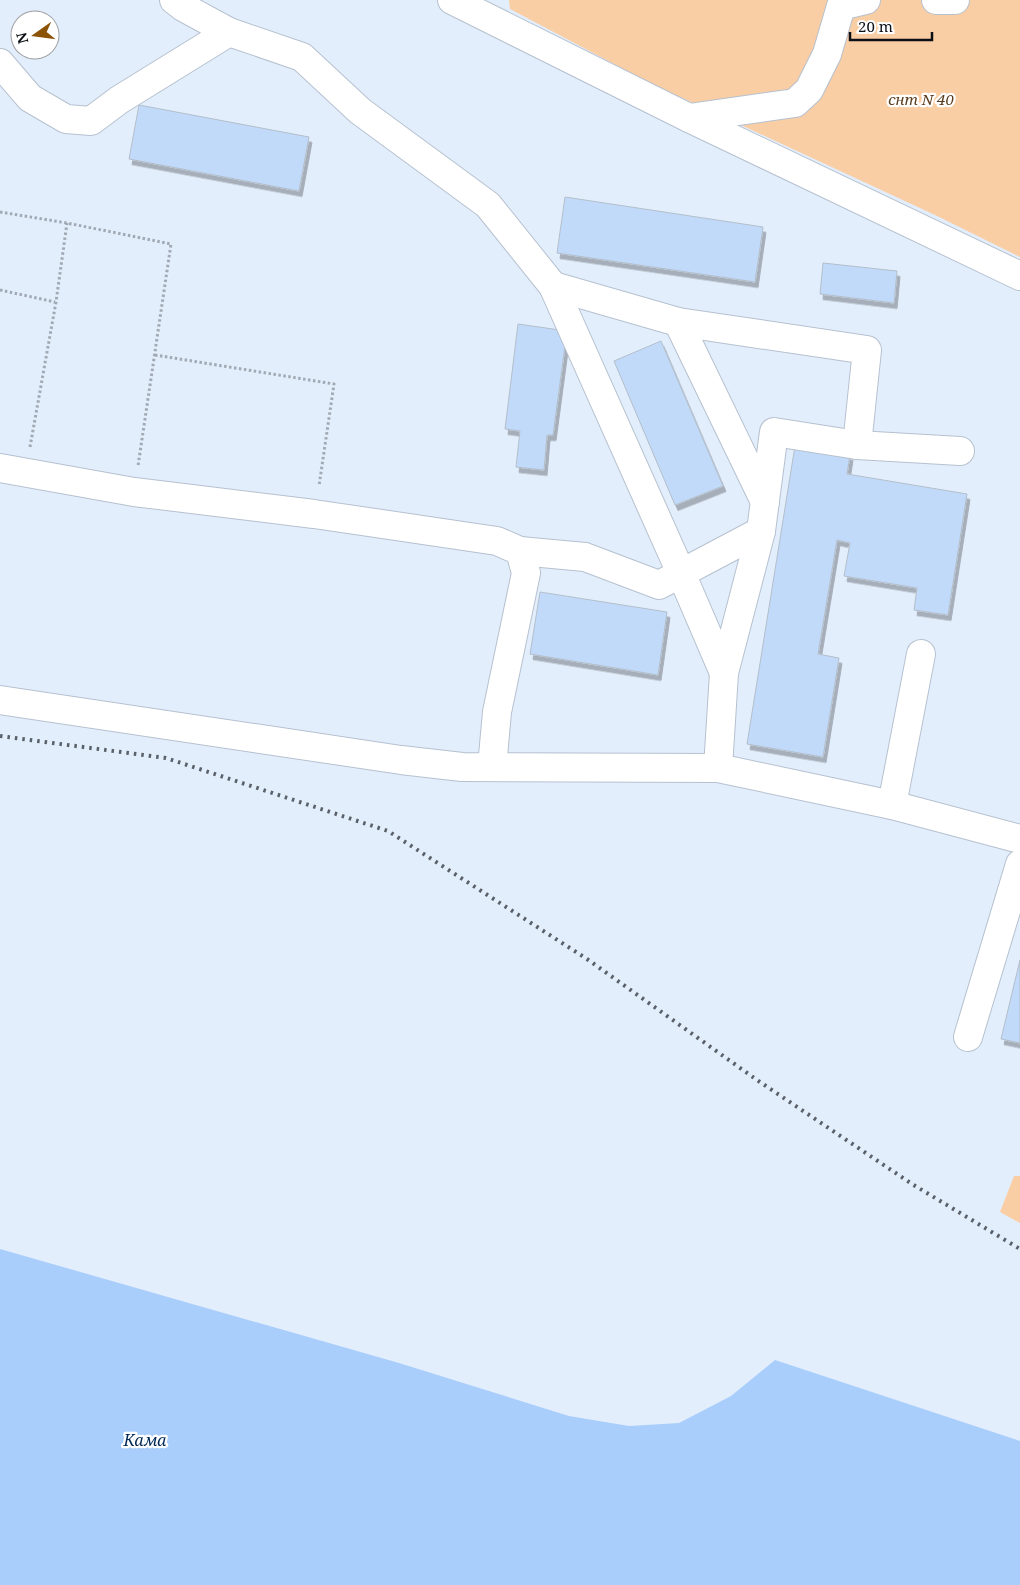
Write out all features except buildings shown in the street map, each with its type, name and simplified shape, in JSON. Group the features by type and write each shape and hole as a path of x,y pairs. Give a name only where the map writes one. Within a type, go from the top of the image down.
{"lane":[{"path":"174,0 183,7 229,32 302,57 360,111 488,205 553,286 682,572 724,673"},
{"path":"936,0 955,0"},
{"path":"689,118 795,102 809,90 828,54 850,2"},
{"path":"466,3 689,118 1020,276"},
{"path":"0,63 30,98 66,120 91,121 119,100 229,32"},
{"path":"553,286 678,322 867,350 857,445"},
{"path":"678,322 765,502"},
{"path":"718,768 724,673 761,531 774,432 857,445 960,451"},
{"path":"13,470 134,492 314,514 497,541 520,551 585,557 659,585 761,531"},
{"path":"492,767 497,712 526,572 520,551"},
{"path":"892,805 921,654"},
{"path":"0,700 401,760 462,767 718,768 892,805 1020,839"},
{"path":"968,1037 1020,864"}],"path":[{"path":"0,212 67,223 171,244 134,492"},
{"path":"13,470 56,302 67,223"},
{"path":"0,290 56,302"},
{"path":"155,355 334,384 314,514"}],"green space":[{"name":"снт N 40","path":"509,0 1020,0 1020,257 935,215 650,83 510,9"},
{"path":"1014,1176 1020,1176 1020,1223 1000,1212"}],"water":[{"name":"Кама","path":"0,1249 399,1363 569,1416 629,1426 679,1423 731,1396 775,1360 1020,1441 1020,1585 0,1585"}],"railway":[{"path":"0,736 166,758 388,831 587,959 757,1080 912,1184 1020,1249"}]}
